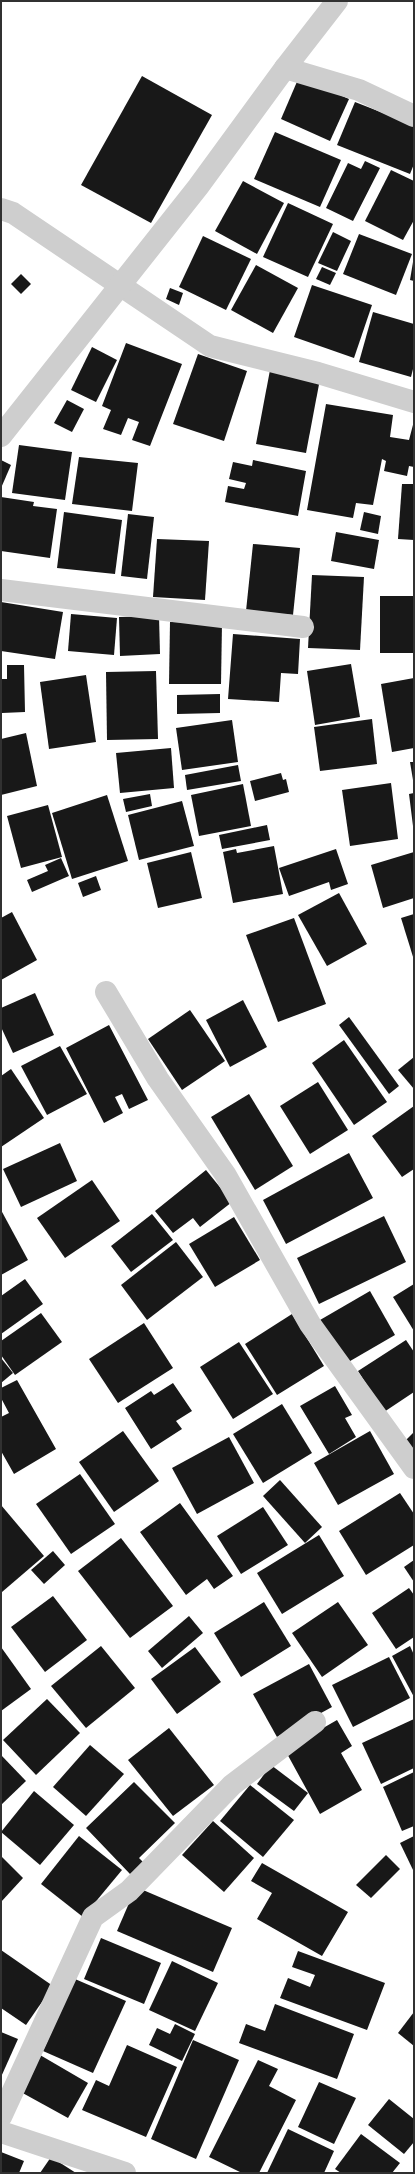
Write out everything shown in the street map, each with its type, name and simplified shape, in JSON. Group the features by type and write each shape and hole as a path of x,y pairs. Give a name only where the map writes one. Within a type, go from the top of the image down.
{"street":[{"path":"1,436 198,187 285,68 337,1"},
{"path":"285,68 359,90 414,116"},
{"path":"5,212 121,284 210,346 318,372 414,402"},
{"path":"1,590 302,627"},
{"path":"106,992 158,1079 225,1174 310,1324 414,1468"},
{"path":"1,2117 93,1917 129,1891 232,1785 315,1722"},
{"path":"1,2132 125,2173"}],"building":[{"path":"142,76 212,115 151,223 81,185"},
{"path":"299,77 349,99 330,141 281,119"},
{"path":"355,102 414,125 414,164 410,174 337,145"},
{"path":"275,132 341,160 320,207 254,179"},
{"path":"365,161 380,168 353,221 326,208 348,163 361,169"},
{"path":"391,170 414,181 414,220 403,240 365,221"},
{"path":"243,181 284,203 257,254 215,231"},
{"path":"288,203 333,224 308,277 263,257"},
{"path":"333,232 351,241 337,271 318,263"},
{"path":"359,234 412,254 396,295 343,274"},
{"path":"203,236 251,259 226,310 179,287"},
{"path":"414,262 414,281 410,280"},
{"path":"256,265 298,288 273,333 231,310"},
{"path":"322,267 336,273 330,285 316,279"},
{"path":"21,274 31,284 21,294 11,284"},
{"path":"312,285 372,305 354,358 294,337"},
{"path":"170,288 183,293 179,305 166,299"},
{"path":"373,312 414,324 414,365 411,377 359,362"},
{"path":"126,343 182,364 150,446 132,440 139,422 128,418 121,435 103,429 111,410 102,406"},
{"path":"92,347 117,360 96,402 71,390"},
{"path":"198,354 247,371 224,441 173,424"},
{"path":"270,370 320,379 306,453 256,444"},
{"path":"67,400 84,409 72,432 54,423"},
{"path":"326,404 393,415 390,437 409,440 414,421 414,467 409,466 407,476 384,471 386,461 382,459 373,505 356,503 353,518 307,510"},
{"path":"19,445 72,452 65,500 12,493"},
{"path":"79,457 138,463 132,511 72,504"},
{"path":"1,460 11,465 1,488"},
{"path":"253,460 306,471 298,516 225,502 228,486 244,489 246,483 229,479 233,462 252,466"},
{"path":"402,484 414,484 414,540 398,539"},
{"path":"1,497 34,502 33,506 57,509 50,558 1,551"},
{"path":"64,512 122,520 115,574 57,568"},
{"path":"364,512 381,516 378,534 360,530"},
{"path":"128,514 154,517 147,579 121,576"},
{"path":"336,532 379,540 374,569 331,561"},
{"path":"157,539 209,541 205,600 153,597"},
{"path":"253,544 300,548 293,615 246,611"},
{"path":"312,575 364,577 360,650 308,648"},
{"path":"380,596 414,596 414,653 380,653"},
{"path":"1,602 63,612 55,659 1,651"},
{"path":"71,614 117,618 114,655 68,651"},
{"path":"159,616 160,654 120,656 119,617"},
{"path":"170,622 222,623 221,684 169,684"},
{"path":"233,634 300,639 298,674 281,673 279,702 228,699"},
{"path":"351,664 360,717 315,725 307,671"},
{"path":"7,665 24,665 25,712 2,713 1,679 7,679"},
{"path":"156,671 158,739 107,740 106,672"},
{"path":"86,675 96,742 49,749 40,682"},
{"path":"414,678 414,748 392,752 381,684"},
{"path":"220,694 220,713 177,714 177,695"},
{"path":"372,719 377,764 320,771 314,727"},
{"path":"232,720 238,762 182,770 176,728"},
{"path":"26,733 37,786 1,795 1,739"},
{"path":"171,748 174,788 120,793 116,753"},
{"path":"410,762 414,762 414,780 413,780"},
{"path":"238,765 241,781 187,790 185,775"},
{"path":"281,773 283,780 286,779 289,792 255,801 250,781"},
{"path":"391,783 398,839 350,846 342,790"},
{"path":"243,784 251,826 199,836 191,795"},
{"path":"414,793 414,825 413,826 409,794"},
{"path":"150,794 152,806 126,812 123,799"},
{"path":"107,795 128,861 72,879 52,813"},
{"path":"182,801 194,846 139,860 128,815"},
{"path":"48,805 62,857 21,868 7,816"},
{"path":"267,825 270,840 222,849 219,835"},
{"path":"274,846 283,894 233,903 223,852 236,849 237,853"},
{"path":"336,849 348,884 331,890 329,882 289,896 279,868"},
{"path":"191,852 202,898 158,908 147,863"},
{"path":"414,852 414,898 383,908 371,865"},
{"path":"61,858 69,876 32,892 27,880 48,871 45,865"},
{"path":"96,876 101,890 83,897 78,883"},
{"path":"339,893 367,944 327,966 298,915"},
{"path":"12,912 37,960 1,980 1,918"},
{"path":"414,914 414,960 401,918"},
{"path":"294,918 326,1004 278,1022 246,935"},
{"path":"35,993 54,1035 13,1053 1,1027 1,1008"},
{"path":"243,1000 267,1047 230,1067 206,1020"},
{"path":"190,1010 225,1061 182,1090 148,1039"},
{"path":"349,1017 399,1086 389,1094 339,1025"},
{"path":"109,1025 148,1100 129,1109 122,1094 115,1097 123,1113 104,1123 66,1048"},
{"path":"344,1040 387,1102 354,1125 312,1063"},
{"path":"60,1046 87,1094 47,1115 21,1066"},
{"path":"414,1057 414,1089 398,1070"},
{"path":"11,1069 44,1118 1,1147 1,1076"},
{"path":"318,1082 348,1130 310,1154 280,1106"},
{"path":"249,1094 293,1166 255,1190 211,1117"},
{"path":"414,1106 414,1169 402,1177 372,1136"},
{"path":"60,1143 77,1181 21,1207 3,1169"},
{"path":"349,1153 373,1198 286,1244 263,1200"},
{"path":"206,1170 232,1202 200,1227 193,1218 173,1233 155,1211"},
{"path":"92,1180 120,1221 65,1258 37,1218"},
{"path":"1,1210 28,1260 1,1275"},
{"path":"152,1214 173,1240 131,1272 111,1246"},
{"path":"384,1216 406,1262 319,1304 297,1258"},
{"path":"234,1217 260,1260 215,1287 189,1244"},
{"path":"176,1242 203,1277 147,1320 121,1285"},
{"path":"25,1279 43,1304 1,1334 1,1296"},
{"path":"414,1284 414,1331 393,1297"},
{"path":"370,1291 395,1335 345,1364 320,1320"},
{"path":"41,1313 62,1342 15,1375 1,1355 1,1341"},
{"path":"292,1314 324,1366 277,1395 245,1344"},
{"path":"144,1323 173,1368 118,1403 89,1359"},
{"path":"406,1340 414,1352 414,1392 384,1412 358,1371"},
{"path":"239,1342 273,1394 233,1419 200,1367"},
{"path":"1,1358 13,1373 1,1383"},
{"path":"17,1380 56,1449 14,1474 1,1451 1,1417 9,1413 1,1398 1,1388"},
{"path":"173,1383 192,1411 176,1421 182,1429 151,1449 125,1408 151,1391 154,1395"},
{"path":"335,1386 352,1415 345,1418 356,1437 329,1454 300,1406"},
{"path":"282,1404 312,1453 263,1483 233,1434"},
{"path":"123,1431 159,1481 114,1512 79,1462"},
{"path":"370,1431 394,1474 338,1505 314,1463"},
{"path":"414,1432 414,1453 404,1442"},
{"path":"229,1437 254,1483 197,1514 172,1468"},
{"path":"80,1474 115,1524 71,1554 36,1504"},
{"path":"280,1480 322,1527 305,1543 263,1496"},
{"path":"400,1493 414,1514 414,1545 366,1575 339,1531"},
{"path":"180,1503 233,1576 214,1589 207,1579 186,1595 140,1532"},
{"path":"1,1505 44,1556 2,1592 1,1590"},
{"path":"263,1507 288,1545 241,1574 217,1536"},
{"path":"319,1535 344,1576 282,1614 257,1573"},
{"path":"121,1538 173,1606 130,1638 78,1571"},
{"path":"53,1551 65,1565 44,1584 31,1570"},
{"path":"414,1560 414,1582 404,1567"},
{"path":"409,1588 414,1595 414,1637 396,1649 372,1613"},
{"path":"53,1596 87,1640 45,1672 11,1627"},
{"path":"264,1602 291,1646 241,1677 214,1633"},
{"path":"338,1602 368,1645 322,1677 292,1633"},
{"path":"189,1616 203,1633 162,1668 148,1651"},
{"path":"101,1646 135,1688 86,1728 51,1686"},
{"path":"410,1646 414,1655 414,1697 392,1656"},
{"path":"1,1647 31,1689 1,1711"},
{"path":"195,1647 221,1682 177,1714 151,1679"},
{"path":"389,1657 410,1698 353,1727 332,1685"},
{"path":"309,1664 332,1707 277,1737 253,1694"},
{"path":"47,1699 80,1733 36,1775 3,1740"},
{"path":"414,1719 414,1768 381,1784 362,1743"},
{"path":"337,1720 352,1746 341,1753 362,1790 320,1814 285,1750"},
{"path":"169,1728 214,1785 173,1816 128,1760"},
{"path":"90,1745 124,1774 86,1816 53,1787"},
{"path":"1,1755 26,1781 1,1805"},
{"path":"271,1765 308,1793 294,1811 257,1784"},
{"path":"414,1772 414,1826 402,1831 383,1787"},
{"path":"134,1782 175,1823 139,1858 143,1862 130,1874 86,1828"},
{"path":"250,1785 294,1820 263,1857 220,1821"},
{"path":"34,1791 74,1825 40,1865 1,1832"},
{"path":"213,1821 254,1858 224,1892 182,1855"},
{"path":"79,1836 122,1870 83,1917 41,1884"},
{"path":"414,1836 414,1872 400,1843"},
{"path":"386,1855 400,1869 371,1898 356,1885"},
{"path":"1,1856 23,1878 1,1902"},
{"path":"262,1863 348,1912 322,1956 257,1919 272,1893 251,1881"},
{"path":"136,1887 232,1928 213,1972 117,1931"},
{"path":"101,1938 161,1963 144,2004 84,1979"},
{"path":"1,1950 53,1986 26,2025 1,2008"},
{"path":"298,1951 385,1983 367,2030 280,1998 288,1978 310,1987 315,1975 292,1967"},
{"path":"172,1961 218,1983 195,2031 149,2010"},
{"path":"75,1979 126,2001 93,2073 43,2051"},
{"path":"275,2004 354,2034 337,2079 239,2043 246,2024 265,2031"},
{"path":"414,2012 414,2046 398,2033"},
{"path":"175,2024 195,2034 182,2061 149,2045 157,2028 170,2034"},
{"path":"1,2032 18,2039 1,2077"},
{"path":"193,2040 239,2060 196,2159 151,2139"},
{"path":"127,2045 177,2067 146,2137 82,2110 96,2080 109,2086"},
{"path":"40,2055 88,2083 68,2118 19,2091"},
{"path":"258,2060 278,2069 269,2086 296,2100 259,2173 242,2173 209,2157"},
{"path":"319,2082 356,2098 334,2144 298,2127"},
{"path":"389,2099 414,2119 414,2142 404,2154 368,2125"},
{"path":"288,2129 334,2151 324,2173 267,2173"},
{"path":"361,2134 400,2163 392,2173 341,2173 335,2169"},
{"path":"1,2152 24,2161 19,2173 1,2173"},
{"path":"51,2157 76,2173 40,2173"}]}
